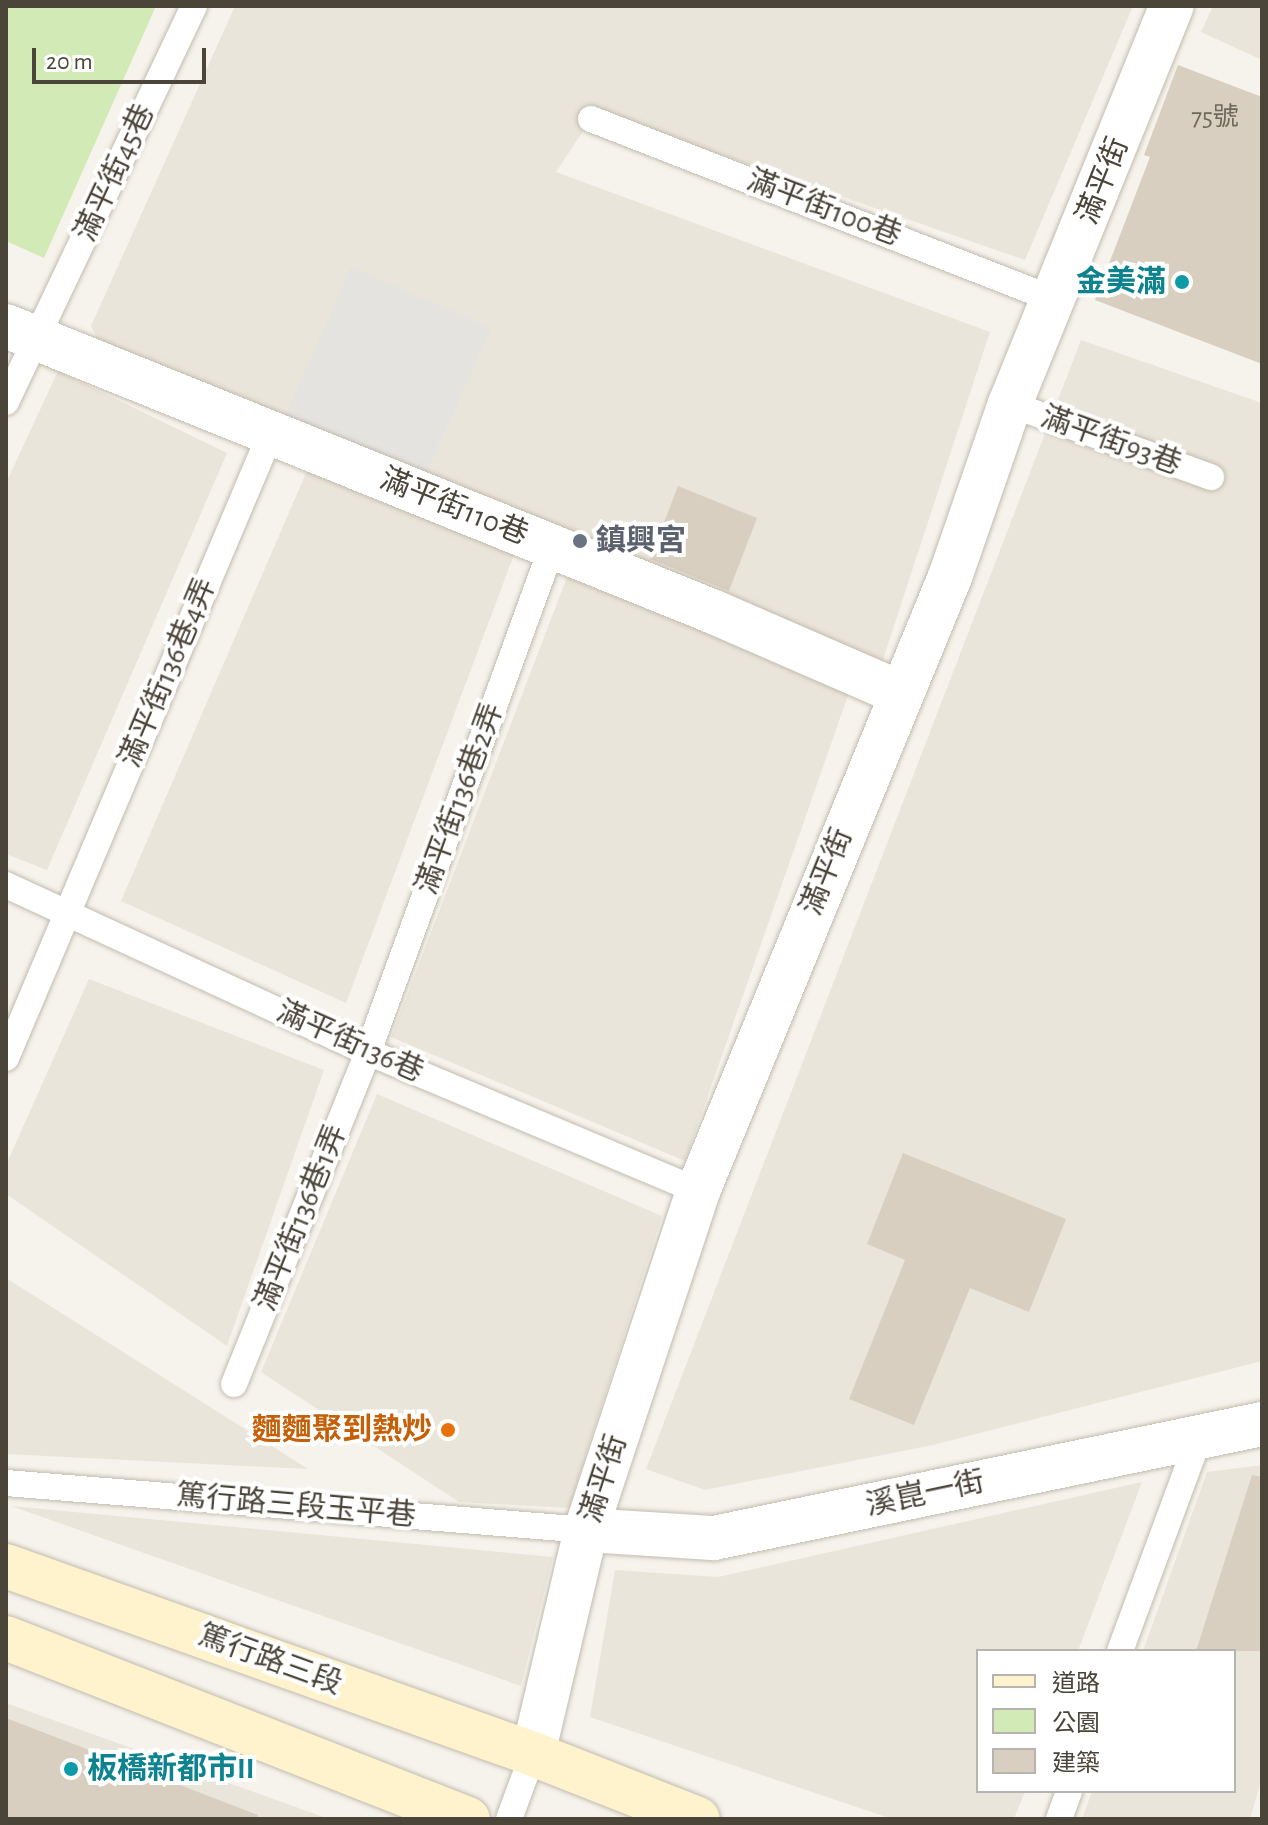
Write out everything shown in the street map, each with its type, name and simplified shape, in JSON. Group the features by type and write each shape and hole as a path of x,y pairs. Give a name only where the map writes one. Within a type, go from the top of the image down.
{"street":[{"name":"滿平街","path":"533,1754 586,1530 698,1191 950,577 1010,404 1055,300 1172,6"},
{"name":"滿平街110巷","path":"21,333 552,547 900,693"},
{"name":"溪崑一街","path":"586,1530 714,1538 1262,1424"},
{"name":"篤行路三段","path":"6,1566 533,1754 698,1819"},
{"path":"6,1638 468,1819"}],"lane":[{"name":"滿平街45巷","path":"6,402 21,333 194,6"},
{"name":"滿平街100巷","path":"591,119 1055,300"},
{"name":"滿平街93巷","path":"1010,404 1211,477"},
{"name":"滿平街136巷4弄","path":"6,1058 270,435"},
{"name":"滿平街136巷2弄","path":"368,1052 552,547"},
{"name":"滿平街136巷","path":"6,885 368,1052 698,1191"},
{"name":"滿平街136巷1弄","path":"234,1384 368,1052"},
{"path":"1121,1649 1199,1437"},
{"name":"篤行路三段玉平巷","path":"6,1483 586,1530"},
{"path":"509,1819 533,1754"},
{"path":"1059,1819 1068,1793"}],"shaded area":[{"path":"235,6 1133,6 1025,260 586,108 591,119 556,172 990,332 880,669 421,486 490,328 289,427 106,357 91,326"},
{"path":"1213,6 1262,6 1262,60 1201,32"},
{"path":"351,267 491,328 421,486 282,423"},
{"path":"1081,340 1262,403 1262,1361 933,1445 705,1490 646,1469"},
{"path":"58,371 227,453 47,870 6,854 6,483"},
{"path":"313,457 515,552 346,1003 121,901"},
{"path":"569,572 851,687 685,1161 391,1037"},
{"path":"89,979 324,1070 227,1346 6,1194 6,1165"},
{"path":"377,1094 662,1216 569,1508 459,1502 261,1372"},
{"path":"6,1278 308,1469 6,1454"},
{"path":"1262,1465 1262,1778 1250,1819 1082,1819 1091,1793 1236,1793 1236,1649 1144,1649 1207,1472"},
{"path":"1142,1482 1079,1649 976,1649 976,1793 1024,1793 1014,1819 892,1819 590,1717 615,1570 718,1577"},
{"path":"11,1506 553,1557 521,1686"},
{"name":"板橋新都市II","path":"6,1703 329,1819 6,1819"}],"green space":[{"path":"6,6 156,6 44,258 6,241"}],"building":[{"name":"金美滿","path":"1178,65 1262,97 1262,364 1095,300 1150,157 1144,155"},
{"path":"678,486 757,518 729,591 650,559"},
{"path":"903,1153 1066,1219 1029,1312 970,1288 914,1425 849,1399 905,1260 867,1244"},
{"path":"1252,1475 1262,1477 1262,1651 1197,1649"},
{"name":"板橋新都市II","path":"6,1718 258,1815 257,1819 6,1819"}],"place":[{"name":"金美滿","path":"1182,282"},
{"name":"鎮興宮","path":"580,541"},
{"name":"麵麵聚到熱炒","path":"448,1430"},
{"name":"板橋新都市II","path":"71,1769"}]}
